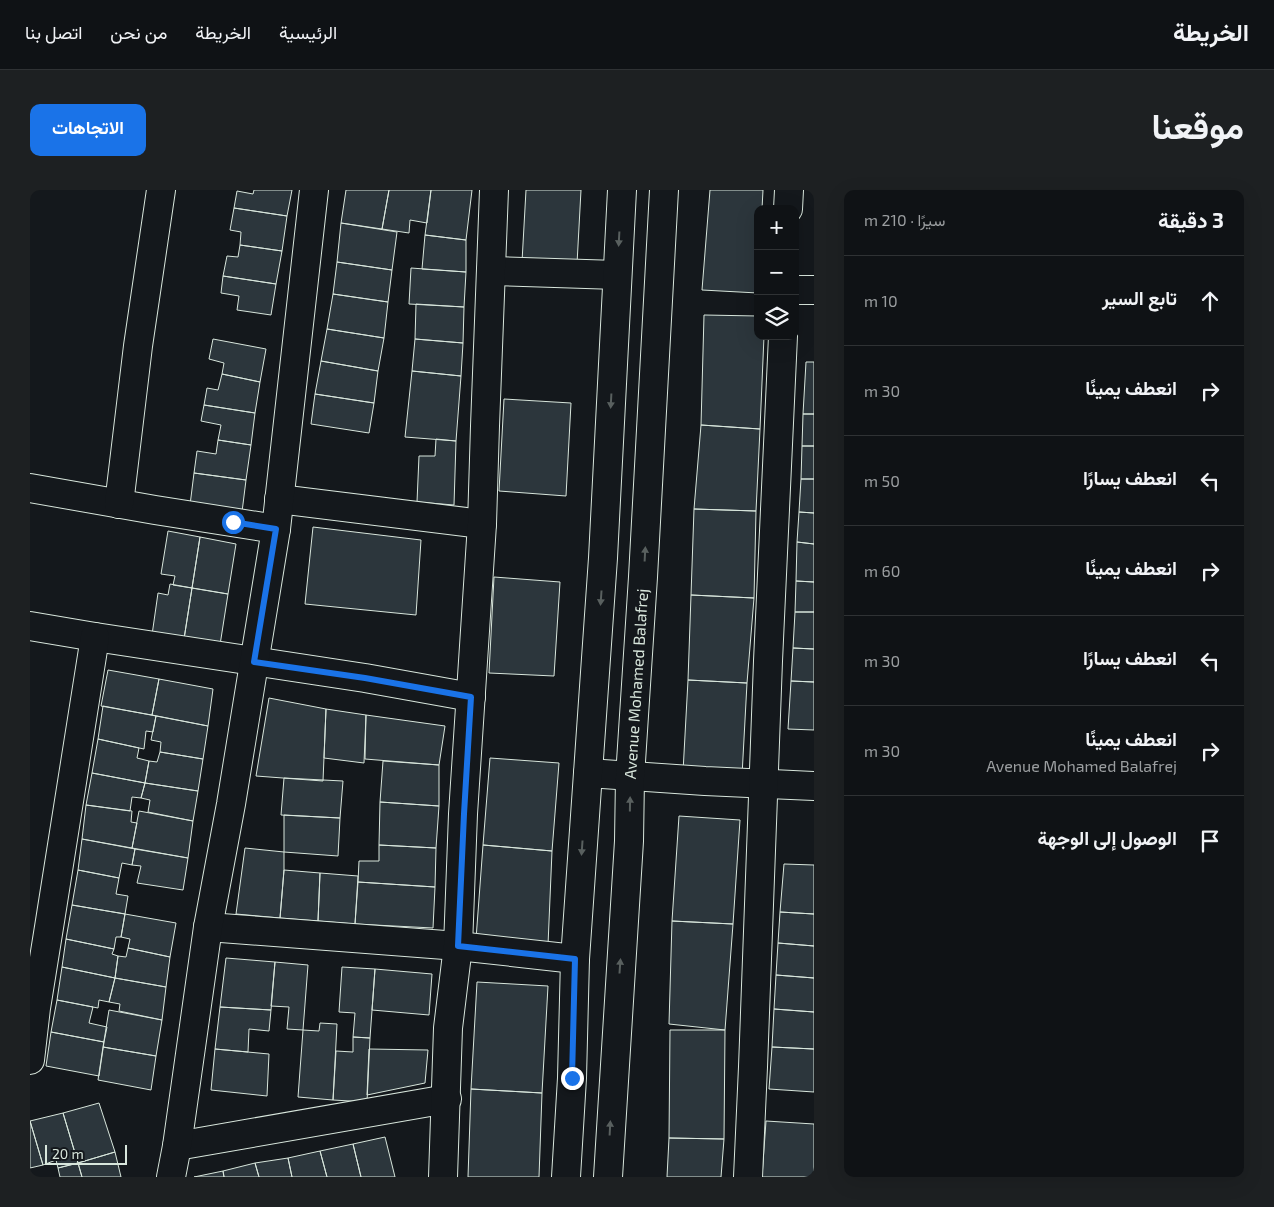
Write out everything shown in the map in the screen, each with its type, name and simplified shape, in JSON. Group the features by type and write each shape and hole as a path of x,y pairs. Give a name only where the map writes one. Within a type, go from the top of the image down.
{"street":[{"path":"119,504 138,346 161,190"},
{"path":"171,1177 208,927 231,804 276,529 314,190"},
{"path":"443,1177 448,1028 458,946 464,814 482,524 494,190"},
{"path":"566,1177 572,1078 575,959 603,558 622,190"},
{"name":"Avenue Mohamed Balafrej","path":"608,1177 629,841 630,776 644,568 664,190"},
{"path":"788,205 789,190"},
{"path":"491,271 617,275"},
{"path":"799,290 814,290"},
{"path":"748,1177 768,651 783,340"},
{"path":"30,488 276,529"},
{"path":"279,499 482,524"},
{"path":"30,626 95,638 365,678 471,697"},
{"path":"30,1060 36,1008 95,638"},
{"path":"588,773 814,786"},
{"path":"208,927 458,946 575,959"},
{"path":"177,1146 446,1099"}],"building":[{"path":"254,190 292,190 287,216 234,208 237,191 253,194"},
{"path":"346,190 389,190 382,229 341,223"},
{"path":"389,190 431,190 427,223 410,220 409,233 382,229"},
{"path":"431,190 472,190 466,240 425,235"},
{"path":"526,190 581,190 577,264 522,262"},
{"path":"710,190 763,190 762,205 754,205 754,293 702,290"},
{"path":"234,208 287,216 282,251 240,245 241,232 230,230"},
{"path":"341,223 397,232 392,270 337,262"},
{"path":"425,235 466,240 466,272 422,269"},
{"path":"240,245 282,251 276,284 223,276 227,256 238,257"},
{"path":"337,262 392,270 388,302 333,294"},
{"path":"411,268 466,272 464,307 409,304"},
{"path":"223,276 276,284 271,315 237,310 239,296 221,293"},
{"path":"333,294 388,302 384,338 327,329"},
{"path":"416,304 464,307 463,343 415,339"},
{"path":"704,315 754,316 754,340 764,340 760,429 701,425"},
{"path":"327,329 384,338 378,371 321,361"},
{"path":"213,339 266,349 260,382 222,374 224,363 209,359"},
{"path":"415,339 463,343 461,376 412,371"},
{"path":"321,361 378,371 374,403 315,394"},
{"path":"806,362 814,362 814,414 803,414"},
{"path":"412,371 461,376 456,441 405,437"},
{"path":"222,374 260,382 255,413 204,405 207,388 218,390"},
{"path":"315,394 374,403 369,433 311,424"},
{"path":"504,399 571,403 566,496 499,491"},
{"path":"204,405 255,413 251,445 218,440 221,425 201,421"},
{"path":"803,414 814,414 814,446 802,446"},
{"path":"701,425 760,429 756,511 694,509"},
{"path":"436,439 456,441 454,505 417,502 419,456 435,456"},
{"path":"218,440 251,445 246,480 194,473 197,451 216,454"},
{"path":"802,446 814,446 814,479 801,479"},
{"path":"194,473 246,480 242,512 190,505"},
{"path":"801,479 814,479 814,513 799,512"},
{"path":"694,509 756,511 754,598 691,595"},
{"path":"799,512 814,513 814,544 797,542"},
{"path":"313,527 421,540 416,615 305,604"},
{"path":"168,531 200,537 192,588 173,585 175,576 161,574"},
{"path":"200,537 236,544 228,594 192,588"},
{"path":"797,542 814,544 814,582 796,581"},
{"path":"494,577 560,582 554,676 489,673"},
{"path":"796,581 814,582 814,612 795,612"},
{"path":"170,584 192,588 184,639 152,635 158,593 168,595"},
{"path":"192,588 228,594 220,645 184,639"},
{"path":"691,595 754,598 747,683 688,680"},
{"path":"795,612 814,612 814,649 793,648"},
{"path":"793,648 814,649 814,682 791,681"},
{"path":"108,670 159,679 152,715 101,706"},
{"path":"159,679 213,689 208,726 152,715"},
{"path":"688,680 747,683 742,776 683,772"},
{"path":"791,681 814,682 814,730 788,729"},
{"path":"269,698 326,709 323,781 256,776"},
{"path":"103,706 156,716 153,732 146,731 144,749 98,739"},
{"path":"326,709 366,715 364,763 324,758"},
{"path":"366,715 445,726 439,765 365,759"},
{"path":"156,716 208,726 203,759 160,752 161,742 151,740"},
{"path":"98,739 139,748 137,758 149,761 145,783 92,773"},
{"path":"160,752 203,759 198,791 145,783 149,761 157,762"},
{"path":"490,758 559,763 552,851 483,845"},
{"path":"383,761 439,765 439,806 380,802"},
{"path":"92,773 145,783 141,798 132,797 130,811 86,805"},
{"path":"284,778 343,781 340,818 281,815"},
{"path":"145,783 198,791 193,821 148,812 150,800 141,798"},
{"path":"380,802 439,806 436,848 379,845"},
{"path":"86,805 132,811 131,822 137,823 132,848 82,839"},
{"path":"139,811 193,821 188,858 132,848"},
{"path":"284,815 340,818 338,856 284,852"},
{"path":"679,816 740,820 733,924 672,921"},
{"path":"82,839 135,849 132,865 122,863 119,878 78,870"},
{"path":"379,845 436,848 435,887 358,882 359,861 379,861"},
{"path":"483,845 552,851 548,945 476,939"},
{"path":"245,848 284,852 280,918 236,914"},
{"path":"135,849 188,858 183,890 137,883 141,866 132,865"},
{"path":"784,864 814,865 814,914 780,912"},
{"path":"78,870 119,878 116,894 128,896 125,914 72,905"},
{"path":"284,870 320,873 318,921 280,918"},
{"path":"320,873 358,876 355,924 318,921"},
{"path":"358,882 435,887 433,928 355,924"},
{"path":"72,905 125,914 121,937 116,937 114,949 66,939"},
{"path":"780,912 814,914 814,946 778,943"},
{"path":"125,914 176,923 170,957 128,948 130,939 121,937"},
{"path":"672,921 733,924 725,1030 669,1024"},
{"path":"66,939 114,949 112,954 118,956 115,978 62,967"},
{"path":"778,943 814,946 814,978 776,975"},
{"path":"128,948 170,957 166,987 115,978 118,956 126,957"},
{"path":"226,958 275,962 271,1010 220,1007"},
{"path":"275,962 308,965 303,1030 287,1029 289,1007 271,1006"},
{"path":"62,967 115,978 109,1002 99,1000 98,1008 57,1000"},
{"path":"342,967 375,969 370,1038 353,1037 355,1013 339,1012"},
{"path":"375,969 432,974 429,1015 372,1010"},
{"path":"776,975 814,978 814,1012 774,1009"},
{"path":"115,978 166,987 162,1020 119,1011 120,1004 109,1002"},
{"path":"477,982 548,986 542,1093 471,1089"},
{"path":"57,1000 93,1007 89,1023 107,1027 104,1042 51,1032"},
{"path":"220,1007 271,1010 269,1031 249,1029 248,1052 215,1049"},
{"path":"774,1009 814,1012 814,1049 772,1047"},
{"path":"109,1010 162,1020 156,1056 103,1047"},
{"path":"320,1023 337,1024 333,1100 298,1097 303,1030 319,1031"},
{"path":"670,1030 725,1030 724,1139 669,1138"},
{"path":"51,1032 104,1042 99,1076 46,1066"},
{"path":"353,1037 370,1038 367,1102 333,1100 336,1051 353,1052"},
{"path":"103,1047 156,1056 151,1090 98,1080"},
{"path":"772,1047 814,1049 814,1092 769,1089"},
{"path":"215,1049 269,1054 267,1096 211,1090"},
{"path":"369,1049 428,1050 425,1083 367,1095"},
{"path":"471,1089 542,1093 539,1177 468,1177"},
{"path":"99,1103 115,1152 78,1163 63,1113"},
{"path":"63,1113 78,1163 58,1168 56,1160 43,1165 30,1121"},
{"path":"30,1121 43,1165 30,1168"},
{"path":"766,1121 814,1124 814,1177 762,1177"},
{"path":"385,1137 395,1177 361,1177 353,1144"},
{"path":"669,1138 724,1139 721,1177 667,1177"},
{"path":"353,1144 361,1177 327,1177 320,1151"},
{"path":"320,1151 327,1177 292,1177 288,1158"},
{"path":"115,1152 121,1177 82,1177 78,1163"},
{"path":"288,1158 292,1177 259,1177 255,1163"},
{"path":"78,1163 82,1177 60,1177 58,1168"},
{"path":"255,1163 259,1177 224,1177 223,1171"},
{"path":"223,1171 224,1177 194,1177"}],"route":[{"path":"233,522 276,529 254,662 365,678 471,697 458,946 575,959 572,1078"}]}
